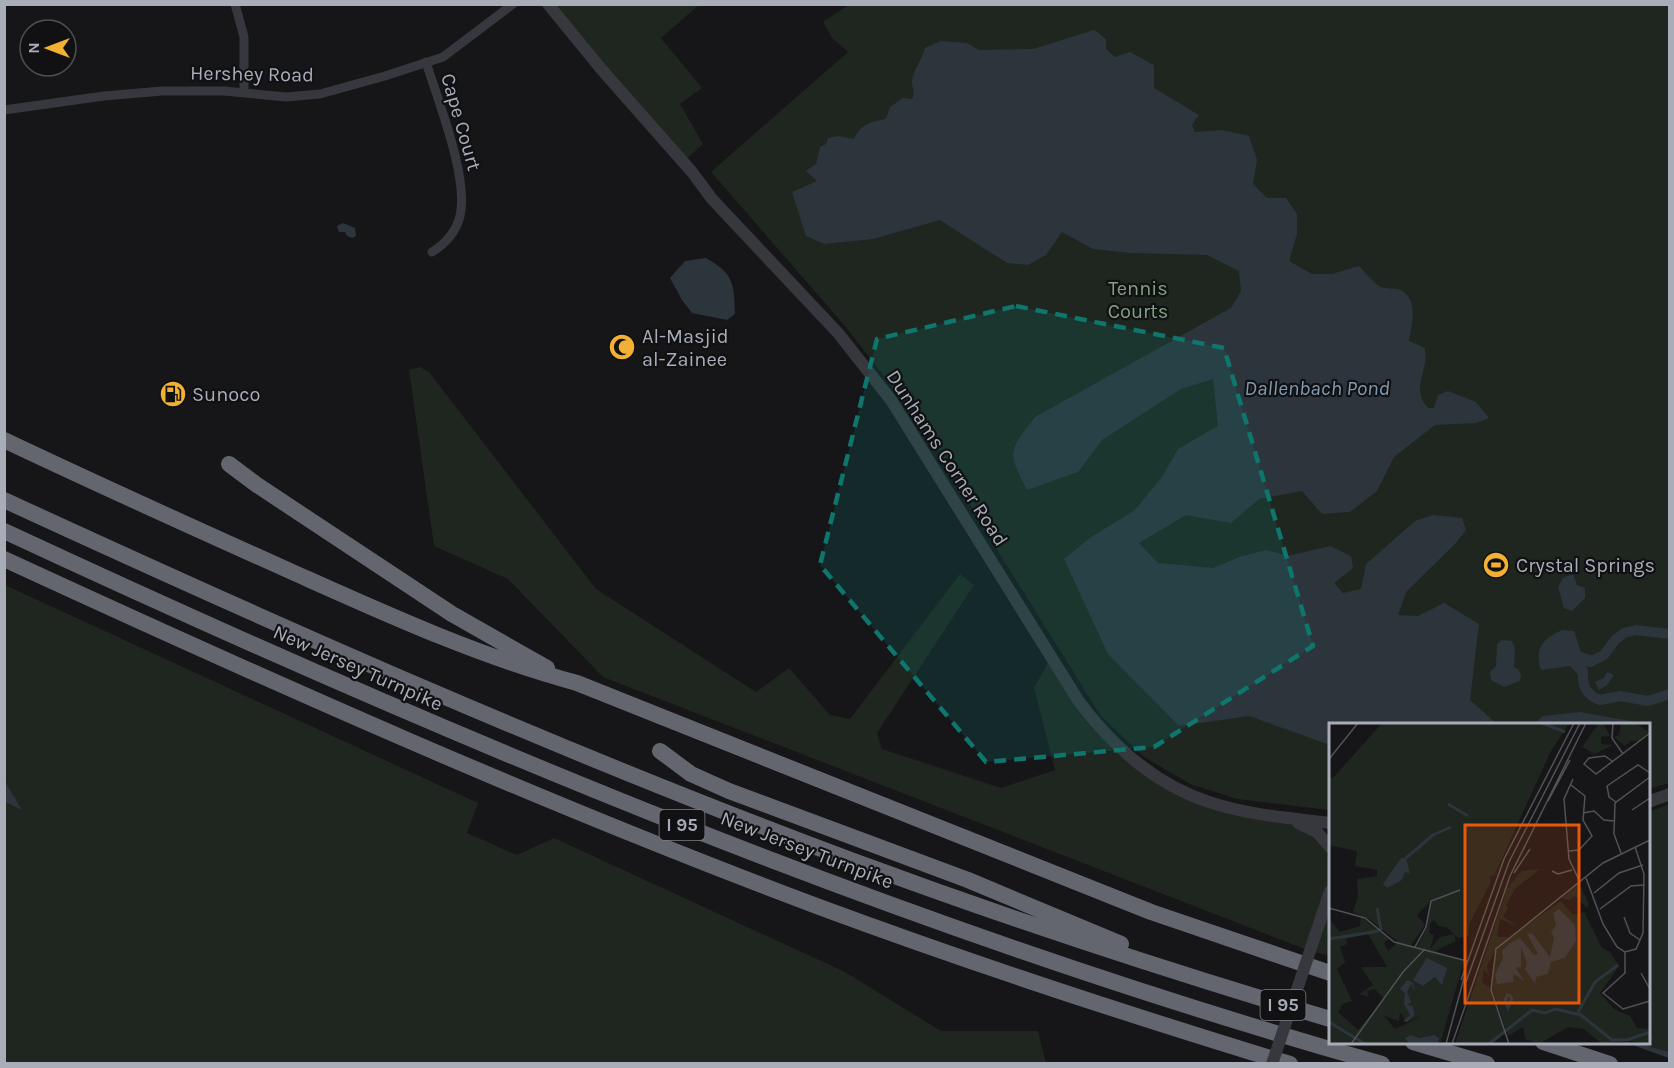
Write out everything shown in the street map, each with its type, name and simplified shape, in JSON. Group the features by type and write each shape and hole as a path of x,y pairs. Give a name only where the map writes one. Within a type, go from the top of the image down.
{"highway":[{"name":"I 95","path":"4,440 237,547 475,652 577,684 1151,912 1329,973"},
{"path":"229,464 452,614 577,684"},
{"name":"New Jersey Turnpike","path":"4,500 344,654 683,795 847,859 989,910 1236,991 1329,1019"},
{"name":"New Jersey Turnpike","path":"4,531 441,727 843,888 1114,982 1382,1064"},
{"name":"I 95","path":"4,559 324,705 544,798 820,907 973,962 1290,1064"},
{"path":"660,752 691,774 729,791 987,888 1236,991"},
{"path":"1420,1044 1487,1064"},
{"path":"1549,1044 1610,1064"}],"street":[{"path":"235,4 244,37 244,93"},
{"name":"Hershey Road","path":"4,110 104,96 162,91 224,91 286,96 320,94 443,57 513,4"},
{"name":"Dunhams Corner Road","path":"548,4 602,70 692,172 712,199 838,333 891,400 1049,655 1096,723 1140,765 1162,781 1186,793 1233,809 1329,823"},
{"name":"Cape Court","path":"426,62 459,171 461,196 460,217 453,232 444,244 432,252"},
{"path":"1650,801 1670,794"},
{"path":"1286,818 1317,832 1329,845"},
{"path":"1272,1064 1329,894"}],"highlighted area":[{"path":"1016,306 1224,348 1313,646 1154,747 986,762 820,565 877,339"}],"green space":[{"path":"551,4 699,5 661,38 702,88 680,104 703,144 683,162"},
{"name":"Tennis Courts","path":"848,5 1669,5 1669,783 1650,789 1650,723 1329,723 1329,810 1237,799 1190,784 1144,757 1101,716 991,540 933,440 846,327 711,172 848,52 832,38 823,22"},
{"path":"420,367 429,372 596,589 756,692 789,668 830,715 850,719 960,574 974,585 877,733 882,749 1001,788 1055,770 1034,688 1051,657 1096,723 1186,793 1286,817 1313,834 1327,851 1329,862 1329,895 1323,916 1329,917 1329,956 1310,951 603,677 508,579 434,546 409,370"},
{"path":"5,585 478,803 467,833 517,855 554,838 845,972 941,1031 1038,1031 1046,1063 5,1063"},
{"path":"1669,804 1669,1055 1630,1044 1650,1044 1650,812"}],"water":[{"name":"Dallenbach Pond","path":"1094,30 1106,39 1106,49 1115,57 1130,52 1154,65 1154,88 1199,115 1192,125 1195,132 1222,130 1249,136 1257,160 1253,184 1267,198 1286,198 1297,214 1297,234 1289,261 1312,274 1332,274 1359,266 1379,286 1400,290 1407,295 1411,300 1413,314 1409,341 1425,348 1420,391 1428,408 1434,408 1438,395 1448,391 1476,402 1489,418 1476,423 1435,425 1394,457 1377,491 1350,512 1322,514 1302,491 1259,499 1231,523 1186,515 1139,543 1158,563 1213,568 1239,557 1266,550 1288,556 1330,546 1351,556 1353,568 1334,583 1343,593 1361,589 1366,564 1415,521 1433,515 1462,518 1466,530 1455,544 1406,592 1398,615 1418,616 1444,603 1479,624 1470,700 1496,723 1329,723 1329,745 1249,716 1179,726 1108,654 1064,559 1091,537 1134,511 1162,477 1178,449 1218,426 1213,379 1181,389 1102,440 1078,472 1027,490 1016,467 1013,452 1015,445 1035,417 1231,308 1241,291 1239,271 1207,255 1131,253 1093,249 1062,232 1046,255 1028,265 1007,263 940,220 873,239 824,244 806,236 792,192 817,181 806,171 816,164 820,147 826,144 828,138 839,136 854,139 867,125 886,119 890,107 903,98 912,99 914,94 912,80 925,48 941,41 967,43 979,50 1033,49"},
{"path":"343,223 355,228 356,236 352,238 345,232 339,232 337,226"},
{"path":"706,258 722,269 731,280 735,314 727,320 692,313 670,278 685,261"},
{"path":"1573,574 1577,585 1585,588 1585,598 1572,611 1564,608 1558,587 1563,578"},
{"path":"1562,630 1574,631 1581,652 1593,656 1580,677 1570,666 1541,670 1539,656 1542,645"},
{"path":"1502,640 1512,641 1515,649 1514,667 1519,670 1521,676 1520,681 1504,687 1491,680 1490,672 1496,666 1497,644"},
{"path":"1607,672 1614,675 1606,686 1599,690 1595,682 1604,678"},
{"path":"1580,712 1636,723 1535,723 1543,716"},
{"path":"5,782 22,810 5,802"},
{"path":"1640,1044 1669,1052 1669,1058 1635,1046"}],"waterway":[{"path":"1590,662 1604,655 1615,640 1624,633 1636,630 1670,634"},
{"path":"1583,671 1586,689 1600,700 1620,696 1648,701 1670,694"}],"place":[{"name":"Al-Masjid al-Zainee","path":"622,347"},
{"name":"Sunoco","path":"173,394"},
{"name":"Crystal Springs","path":"1496,565"}]}
